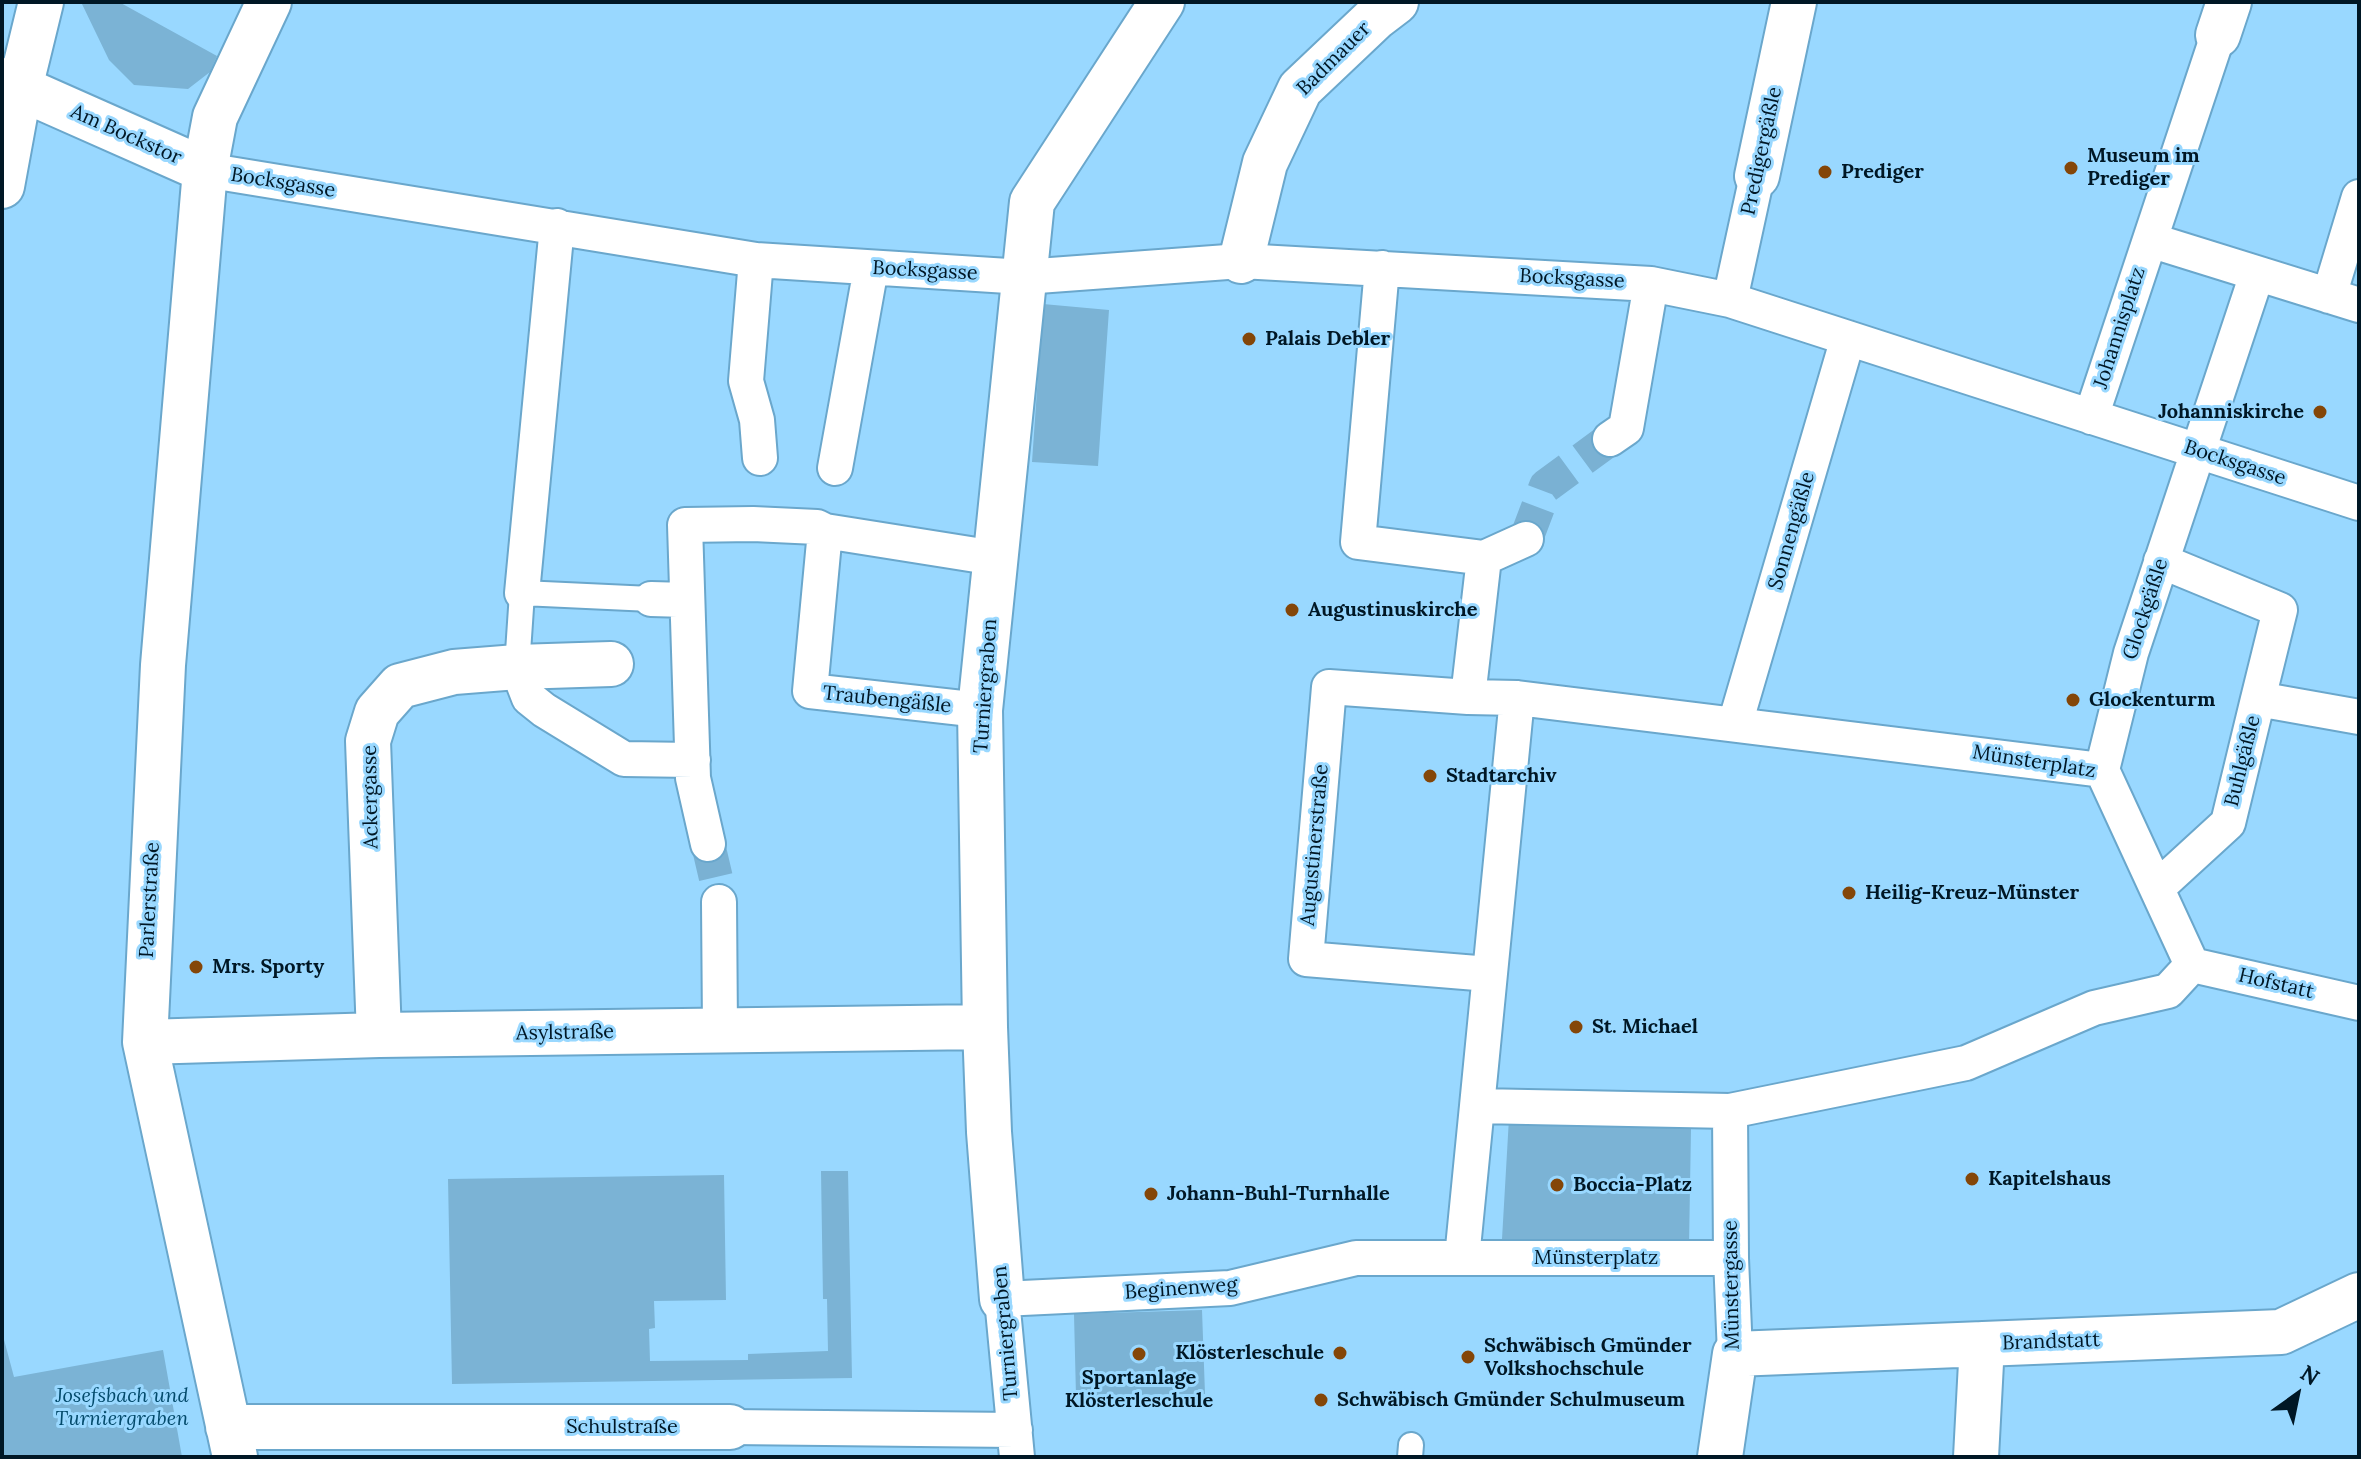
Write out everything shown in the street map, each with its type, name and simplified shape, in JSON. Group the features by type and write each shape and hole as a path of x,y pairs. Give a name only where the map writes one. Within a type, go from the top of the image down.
{"street":[{"path":"2,186 11,84 41,2"},
{"path":"205,170 215,117 269,2"},
{"name":"Turniergraben","path":"1016,1444 989,1132 985,1027 980,710 995,558 1032,202 1162,2"},
{"name":"Badmauer","path":"1241,261 1265,163 1300,89 1396,2"},
{"name":"Predigergäßle","path":"1730,300 1794,2"},
{"name":"Johannisplatz","path":"2091,417 2223,18"},
{"name":"Am Bockstor","path":"11,84 205,170 191,336"},
{"name":"Bocksgasse","path":"205,170 756,260 1024,277 1241,261 1651,284 1730,300 2359,503"},
{"name":"Johannisplatz","path":"2150,240 2344,300 2359,197"},
{"path":"522,593 557,226"},
{"path":"756,260 746,381 757,420 760,458"},
{"path":"835,468 871,268"},
{"path":"1382,268 1358,542 1484,558 1526,539"},
{"path":"2198,451 2257,274"},
{"name":"Bocksgasse","path":"1610,439 1626,428 1651,284"},
{"name":"Parlerstraße","path":"191,336 163,665 145,1042 231,1442"},
{"name":"Sonnengäßle","path":"1735,724 1848,338"},
{"name":"Glockgäßle","path":"2102,770 2131,653 2198,451"},
{"path":"708,844 693,778 685,525 817,527 825,531 995,558"},
{"name":"Traubengäßle","path":"825,531 810,691 980,710"},
{"path":"1468,697 1484,558"},
{"name":"Buhlgäßle","path":"2157,888 2228,823 2280,610 2161,561"},
{"path":"651,599 686,600"},
{"name":"Ackergasse","path":"379,1035 368,741 377,712 400,686 454,672 611,664"},
{"path":"517,667 529,698 577,739 624,759 693,760"},
{"name":"Augustinerstraße","path":"1489,974 1306,959 1329,687 1517,698"},
{"path":"1462,1258 1517,698"},
{"name":"Münsterplatz","path":"1517,698 2102,770 2192,965"},
{"name":"Buhlgäßle","path":"2258,699 2359,717"},
{"path":"719,902 720,1030"},
{"path":"1477,1106 1730,1111 1966,1063 2094,1008 2168,991 2192,965"},
{"name":"Hofstatt","path":"2192,965 2359,1003"},
{"name":"Asylstraße","path":"145,1042 379,1035 985,1027"},
{"name":"Münstergasse","path":"1720,1457 1735,1354 1730,1111"},
{"name":"Münsterplatz","path":"1356,1258 1731,1258"},
{"name":"Beginenweg","path":"1002,1299 1230,1288 1356,1258"},
{"name":"Brandstatt","path":"1735,1354 2281,1332 2359,1295"},
{"path":"1976,1457 1982,1344"},
{"name":"Schulstraße","path":"231,1442 730,1427 1016,1444"}],"lane":[{"path":"517,667 522,593 651,599"}],"green space":[{"path":"81,2 119,2 217,56 210,72 188,89 134,85 109,60"},
{"path":"1043,304 1109,310 1098,466 1032,462"},
{"path":"1509,1118 1691,1129 1689,1245 1502,1239"},
{"path":"821,1171 848,1171 852,1378 452,1384 448,1179 724,1175 726,1300 654,1301 655,1328 649,1329 650,1361 748,1360 748,1354 828,1351 827,1299 823,1299"},
{"name":"Sportanlage Klösterleschule","path":"1202,1310 1205,1394 1076,1396 1074,1314"},
{"name":"Josefsbach und Turniergraben","path":"2,1332 14,1377 163,1350 182,1457 2,1457"}],"tunnel":[{"path":"1526,539 1546,486 1610,439"},
{"path":"708,844 719,902"}],"place":[{"name":"Museum im Prediger","path":"2071,168"},
{"name":"Prediger","path":"1825,172"},
{"name":"Palais Debler","path":"1249,339"},
{"name":"Johanniskirche","path":"2320,412"},
{"name":"Augustinuskirche","path":"1292,610"},
{"name":"Glockenturm","path":"2073,700"},
{"name":"Stadtarchiv","path":"1430,776"},
{"name":"Heilig-Kreuz-Münster","path":"1849,893"},
{"name":"Mrs. Sporty","path":"196,967"},
{"name":"St. Michael","path":"1576,1027"},
{"name":"Kapitelshaus","path":"1972,1179"},
{"name":"Boccia-Platz","path":"1557,1185"},
{"name":"Johann-Buhl-Turnhalle","path":"1151,1194"},
{"name":"Klösterleschule","path":"1340,1353"},
{"name":"Sportanlage Klösterleschule","path":"1139,1354"},
{"name":"Schwäbisch Gmünder Volkshochschule","path":"1468,1357"},
{"name":"Schwäbisch Gmünder Schulmuseum","path":"1321,1400"}]}
